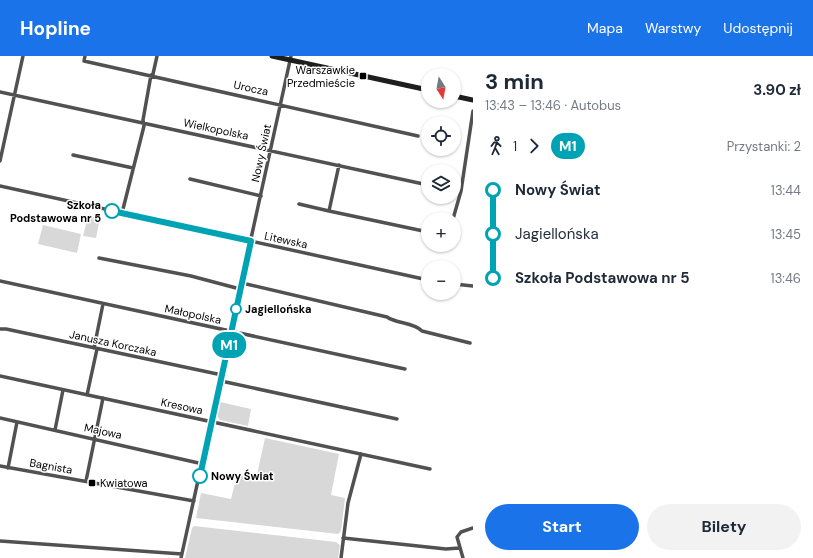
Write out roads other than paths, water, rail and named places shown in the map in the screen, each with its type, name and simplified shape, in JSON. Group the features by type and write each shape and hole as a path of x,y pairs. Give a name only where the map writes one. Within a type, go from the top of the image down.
{"street":[{"path":"0,161 23,56"},
{"name":"Urocza","path":"85,56 84,61 418,136"},
{"path":"122,213 143,123 151,76 153,74 157,56"},
{"path":"272,56 291,58 421,88"},
{"name":"Nowy Świat","path":"182,556 291,58"},
{"name":"Wielkopolska","path":"0,92 421,183"},
{"path":"461,97 473,100"},
{"path":"461,191 473,112"},
{"path":"0,136 5,138"},
{"path":"73,155 133,168"},
{"path":"329,211 339,165"},
{"path":"190,179 261,196"},
{"name":"Litewska","path":"0,186 421,278"},
{"path":"299,204 421,231"},
{"path":"99,258 197,277 240,289"},
{"name":"Małopolska","path":"0,281 405,369"},
{"path":"242,282 387,317 392,321 418,327 422,330 470,343"},
{"path":"461,285 473,286"},
{"path":"86,395 103,304"},
{"name":"Janusza Korczaka","path":"0,329 6,329 222,375"},
{"name":"Kresowa","path":"0,376 430,469"},
{"path":"221,381 397,419"},
{"path":"55,430 63,390"},
{"path":"86,481 103,398"},
{"name":"Majowa","path":"0,418 203,464"},
{"path":"8,468 17,422"},
{"path":"341,558 349,495 361,454"},
{"name":"Bagnista","path":"0,466 194,501"},
{"path":"462,558 457,541 460,533 473,528"},
{"path":"343,538 446,550 459,548"},
{"path":"0,541 182,556"}],"place":[{"name":"Warszawkie Przedmieście","path":"363,76"},
{"name":"Szkoła Podstawowa nr 5","path":"112,211"},
{"name":"Jagiellońska","path":"236,309"},
{"name":"Nowy Świat","path":"200,476"},
{"name":"Kwiatowa","path":"92,483"}]}
